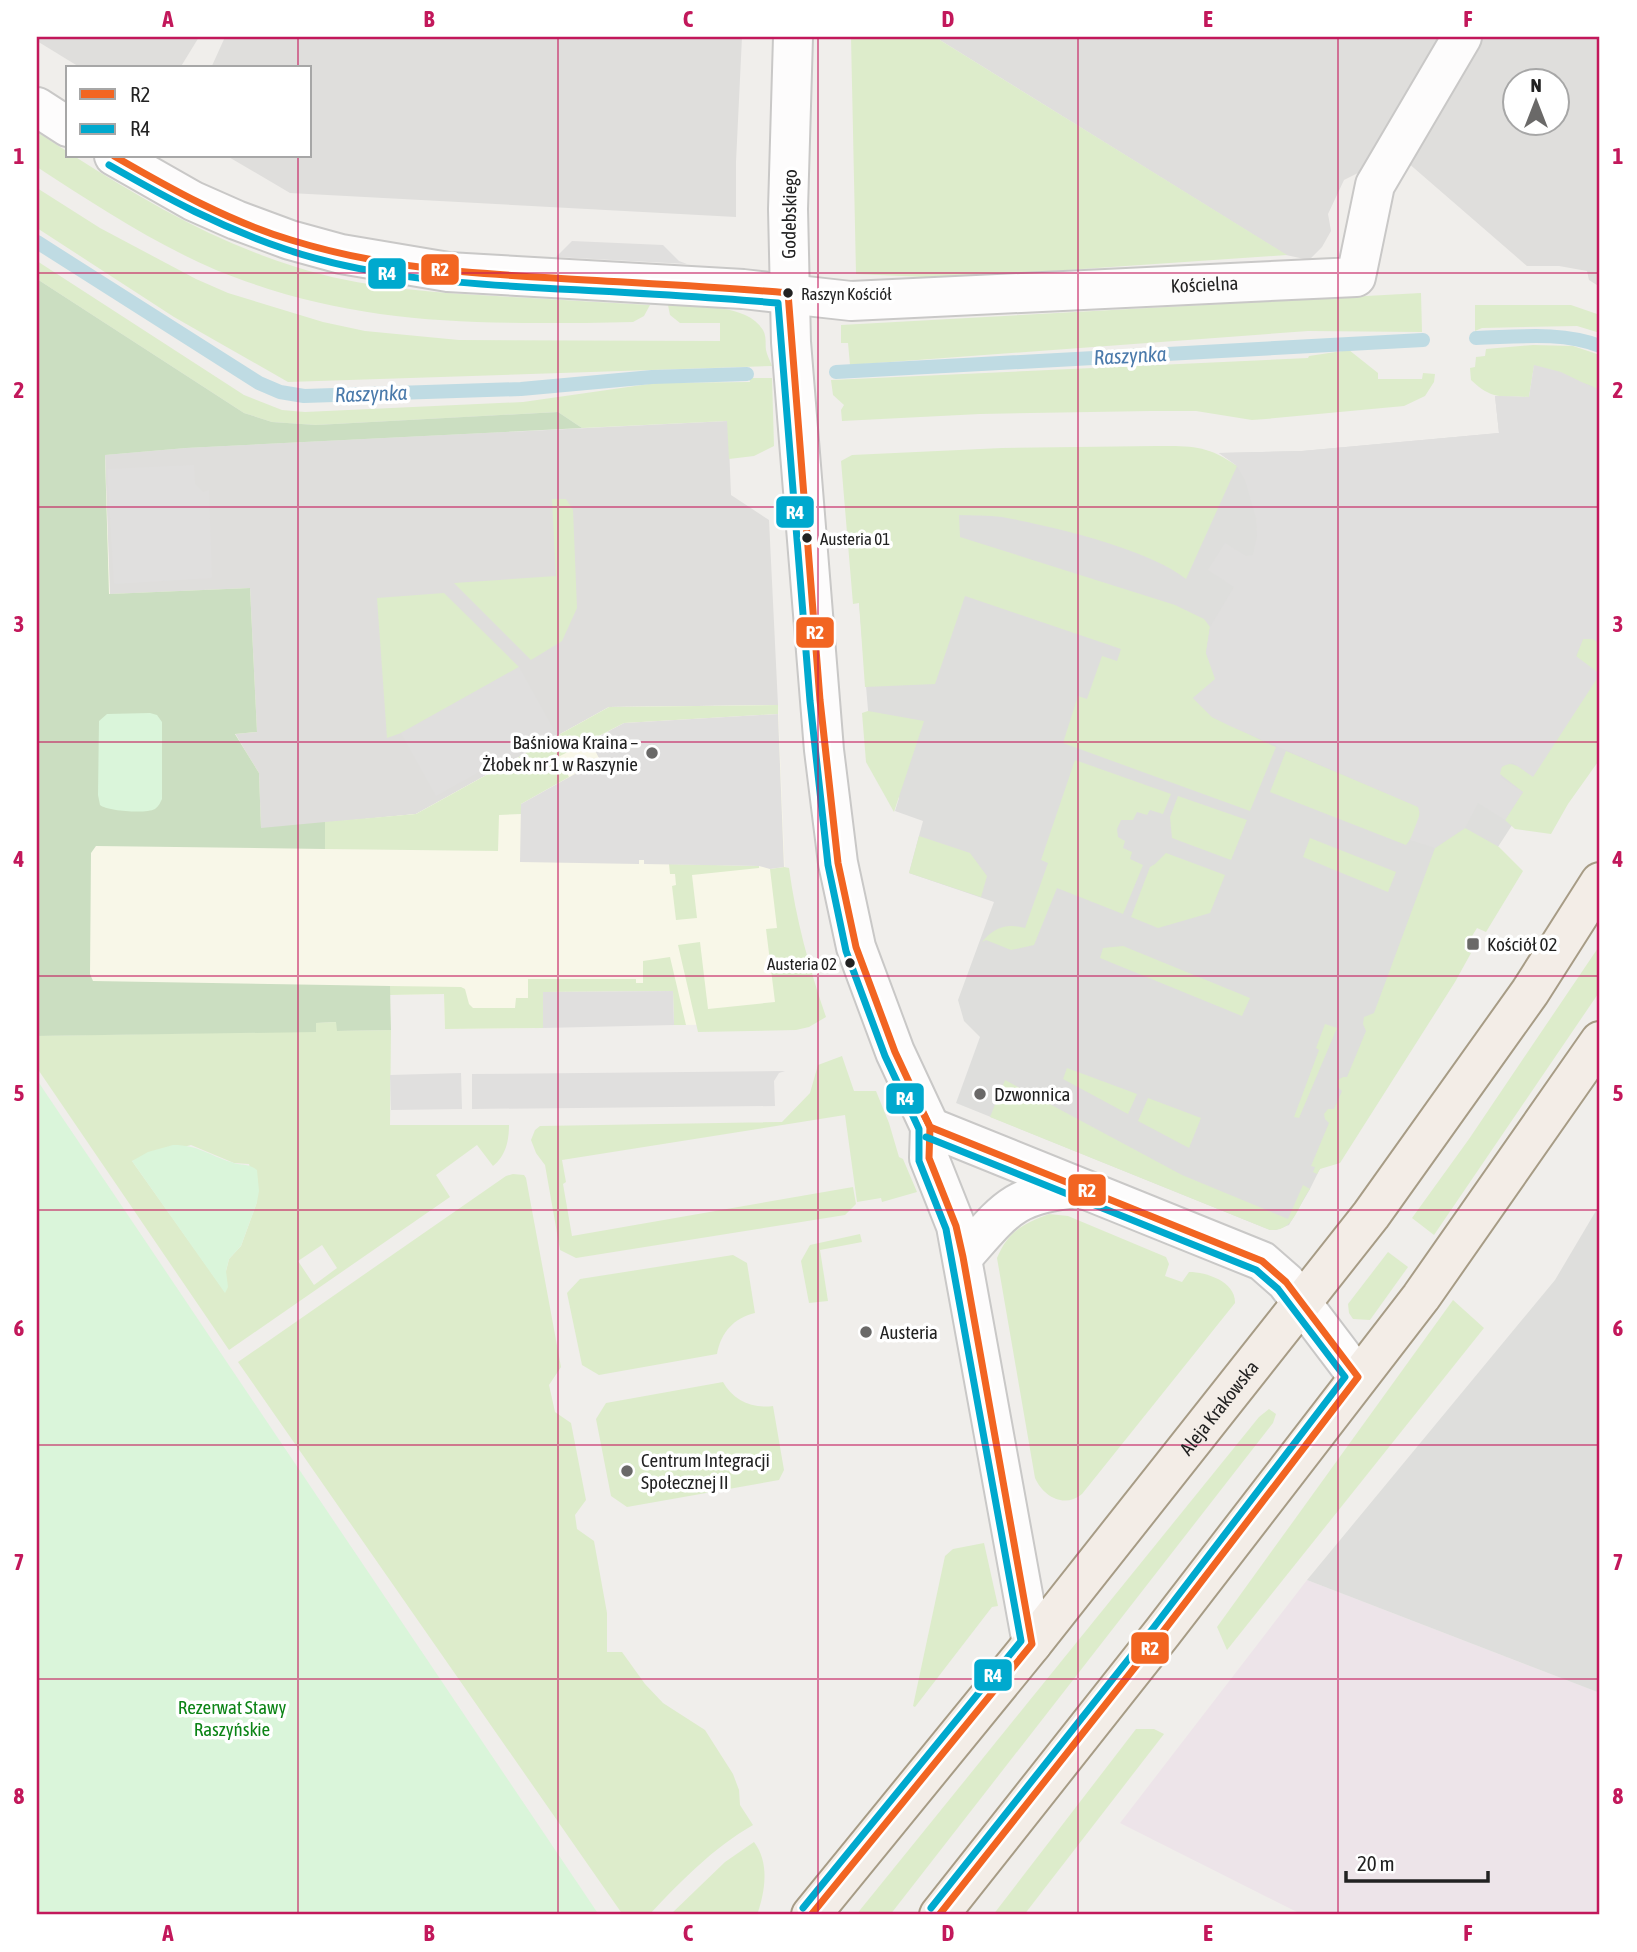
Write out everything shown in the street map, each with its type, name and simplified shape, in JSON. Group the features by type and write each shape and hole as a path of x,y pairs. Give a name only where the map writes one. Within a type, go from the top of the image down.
{"main road":[{"name":"Aleja Krakowska","path":"811,1915 1032,1644 1405,1168 1530,992 1600,882"},
{"path":"939,1915 1153,1644 1358,1377 1472,1225 1600,1041"}],"street":[{"name":"Godebskiego","path":"793,37 788,293 822,725 838,863 856,947 895,1052 930,1127 929,1158 956,1226 1032,1644"},
{"name":"Kościelna","path":"788,293 867,301 1356,277 1375,184 1462,37"},
{"path":"37,107 66,126"},
{"path":"117,158 160,184 228,217 290,240 341,254 448,272 788,293"},
{"path":"930,1127 1262,1261 1286,1282 1358,1377"},
{"path":"963,1256 1004,1211 1015,1204 1042,1193 1079,1188"}],"shaded area":[{"path":"37,37 199,37 181,66 78,66 37,41"},
{"path":"225,37 742,37 736,217 290,193 230,158 312,158 312,66 212,66"},
{"path":"935,37 1441,37 1364,170 1344,180 1328,214 1331,231 1322,247 1309,260 1286,255"},
{"path":"1480,37 1600,37 1600,287 1589,280 1587,271 1559,266 1527,266 1407,162"},
{"path":"572,241 663,245 679,261 687,264 556,257"},
{"path":"1534,365 1561,372 1600,391 1600,644 1593,639 1583,639 1576,656 1600,674 1533,777 1513,763 1502,766 1500,774 1503,779 1523,792 1505,820 1478,803 1465,828 1435,848 1410,840 1420,814 1418,807 1230,726 1212,717 1193,698 1215,679 1206,653 1210,627 1234,587 1208,570 1225,543 1246,556 1253,555 1257,536 1256,518 1245,480 1237,466 1219,453 1302,451 1499,433 1495,396 1529,397"},
{"path":"1600,366 1600,690 1416,973 1310,1189 1289,1225 1270,1230 956,1103 980,1037 964,1021 958,1000 994,902 909,873 923,821 895,811 899,798 872,758 848,470 1237,465 1219,453 1302,451 1499,433 1495,396 1529,397"},
{"path":"728,421 731,495 769,520 778,705 609,707 416,814 261,829 258,773 235,733 257,732 109,594 105,455 186,448"},
{"name":"Baśniowa Kraina – Żłobek nr 1 w Raszynie","path":"105,455 110,594 250,588 257,732 235,734 259,773 261,829 416,814 609,707 778,705 791,1024 674,1025 673,991 543,992 543,1028 445,1029 444,994 390,995 391,1030 37,1036"},
{"path":"194,465 195,484 203,492 209,490 212,578 114,584 107,469"},
{"path":"519,667 554,730 436,796 401,733"},
{"path":"778,714 784,867 770,869 759,866 644,864 644,860 639,860 639,864 520,862 521,804 600,760 590,741 624,723"},
{"path":"673,991 674,1025 543,1028 543,992"},
{"path":"785,1071 779,1073 774,1081 775,1106 472,1109 472,1074"},
{"path":"461,1073 462,1109 391,1110 390,1075"},
{"path":"1600,1204 1600,1693 1307,1580 1555,1280"},
{"path":"1307,1580 1600,1693 1600,1915 1303,1915 1120,1823"}],"green space":[{"path":"851,37 935,37 1287,255 948,278 856,274"},
{"path":"37,132 66,151 66,158 77,158 127,189 209,233 266,257 345,280 420,291 650,305 644,316 633,322 574,323 454,321 335,306 256,285 216,270 147,235 37,167"},
{"path":"37,188 100,228 196,279 228,293 323,322 365,331 459,340 720,341 720,323 680,323 670,315 668,305 720,308 745,315 755,321 763,330 772,366 288,382 174,317 37,228"},
{"path":"37,261 244,395 282,410 305,412 523,402 656,383 750,382 749,378 772,378 774,446 754,456 729,459 727,421 582,428 558,412 316,425 272,422 244,413 37,279"},
{"path":"37,279 244,413 272,422 316,425 558,412 582,428 186,448 105,455 109,594 250,588 257,732 235,734 259,773 261,828 325,822 325,849 96,846 91,853 90,974 93,981 390,986 391,1030 337,1031 336,1022 316,1023 316,1032 37,1036"},
{"path":"1421,293 1422,332 1308,331 850,365 848,343 841,343 841,325"},
{"path":"1475,305 1571,305 1600,315 1600,333 1577,326 1482,328 1475,331"},
{"path":"1533,345 1573,346 1600,355 1600,391 1534,366 1529,397 1491,394 1471,380 1470,368 1475,367 1476,357 1485,356 1486,349"},
{"path":"1349,350 1378,373 1378,379 1422,379 1423,373 1435,374 1434,382 1425,396 1404,406 1252,420 1196,411 1151,411 980,414 842,421 841,410 844,405 833,395 831,380 1308,358"},
{"path":"1180,446 1208,450 1237,466 1186,579 1149,558 1098,540 1002,517 959,515 960,537 1175,605 1204,619 1210,627 1206,653 1216,679 1193,698 1212,717 1276,747 1250,811 1063,743 1078,696 1087,699 1102,656 1117,661 1121,649 965,596 935,684 865,687 859,603 853,604 841,461 852,455 1002,448"},
{"path":"552,499 566,499 573,510 577,608 562,641 531,660 454,583 556,576"},
{"path":"444,593 519,667 401,733 387,738 377,598"},
{"path":"1583,639 1593,639 1600,644 1600,759 1568,804 1551,834 1515,829 1505,820 1523,792 1500,774 1500,769 1512,764 1533,776 1599,674 1576,657"},
{"path":"778,705 778,714 624,723 558,757 569,777 521,804 521,814 499,815 498,851 325,849 325,822 416,814 609,707"},
{"path":"868,711 924,721 894,812 866,762 862,713"},
{"path":"107,714 157,715 162,722 161,802 150,811 135,812 100,805 99,721"},
{"path":"1286,751 1419,807 1418,822 1406,845 1270,792"},
{"path":"1075,760 1171,794 1163,814 1150,810 1147,815 1137,812 1133,820 1121,820 1117,829 1118,837 1125,841 1123,848 1132,852 1130,859 1143,865 1123,914 1057,888 1034,945 1011,950 986,940 982,942 1001,928 1025,928 1048,863 1041,860"},
{"path":"1178,796 1247,820 1231,860 1172,838 1170,817"},
{"path":"1465,828 1499,847 1523,871 1486,932 1477,928 1464,949 1471,953 1455,982 1340,1163 1320,1169 1317,1174 1313,1172 1315,1167 1311,1166 1329,1123 1324,1114 1328,1109 1334,1109 1342,1091 1338,1087 1338,1080 1347,1077 1366,1031 1364,1017 1374,1013 1435,848"},
{"path":"919,836 970,853 987,876 981,897 909,873"},
{"path":"1310,838 1396,872 1388,892 1303,857"},
{"path":"1166,853 1225,875 1210,913 1158,928 1131,917 1150,867"},
{"path":"669,864 759,868 692,875 697,918 676,920 672,886 676,885 675,874 670,874"},
{"path":"789,868 804,943 826,1017 809,1027 796,1030 698,1032 678,945 700,942 708,1009 775,1002 766,929 777,928 770,869"},
{"path":"1600,945 1600,991 1434,1235 1412,1218 1469,1139"},
{"path":"1123,946 1250,998 1242,1016 1100,958 1103,948"},
{"path":"670,957 686,1025 674,1025 673,991 543,992 543,1028 445,1029 444,994 390,995 390,986 461,987 465,989 469,1004 473,1008 515,1008 516,998 528,998 528,979 636,979 636,983 643,983 643,961"},
{"path":"337,1022 337,1031 391,1030 390,1125 509,1125 507,1142 504,1153 493,1166 477,1145 436,1175 450,1197 229,1350 37,1068 37,1036 316,1031 316,1023","holes":["191,1145 234,1163 249,1164 257,1202 241,1246 229,1259 225,1292 132,1161","322,1245 337,1268 314,1285 298,1261"]},
{"path":"1325,1024 1337,1028 1299,1118 1294,1117 1319,1050 1316,1048"},
{"path":"842,1056 854,1091 876,1091 899,1157 903,1159 917,1192 882,1202 881,1198 857,1202 845,1115 562,1160 566,1182 563,1184 572,1236 853,1187 856,1204 845,1215 576,1258 560,1250 545,1165 531,1140 540,1126 782,1122 810,1093 818,1065"},
{"path":"1067,1068 1137,1094 1128,1114 1063,1079"},
{"name":"Rezerwat Stawy Raszyńskie","path":"37,1080 599,1915 37,1915"},
{"path":"1005,1080 1182,1175 1288,1219 1303,1185 1310,1189 1290,1222 1285,1227 1270,1230 990,1117"},
{"path":"1148,1098 1201,1118 1189,1148 1138,1121"},
{"path":"173,1145 197,1149 257,1170 257,1202 241,1246 229,1259 226,1271 228,1287 225,1293 132,1161 148,1152"},
{"path":"524,1175 526,1178 561,1367 549,1385 555,1412 571,1423 586,1500 575,1515 577,1529 594,1541 607,1613 607,1652 622,1652 645,1684 663,1703 705,1730 733,1774 739,1790 740,1805 753,1825 711,1855 649,1915 623,1915 238,1362 506,1176"},
{"path":"1049,1214 1068,1216 1166,1257 1169,1264 1165,1276 1182,1282 1189,1272 1212,1276 1231,1289 1235,1303 1082,1494 1068,1500 1049,1495 1035,1478 997,1258 1011,1235 1031,1221"},
{"path":"860,1234 862,1242 820,1250 828,1301 809,1303 801,1261 810,1245"},
{"path":"1388,1252 1408,1267 1370,1320 1353,1319 1348,1304"},
{"path":"733,1255 747,1263 755,1313 741,1318 730,1327 717,1354 599,1375 582,1365 567,1293 580,1279"},
{"path":"1453,1300 1484,1328 1227,1650 1217,1627"},
{"path":"723,1382 732,1394 744,1402 773,1406 784,1470 779,1480 627,1507 611,1496 596,1419 606,1403"},
{"path":"1269,1409 1276,1414 1273,1423 890,1915 856,1915 1259,1417"},
{"path":"984,1543 998,1606 992,1607 915,1707 913,1706 945,1556 953,1549"},
{"path":"1136,1729 1154,1729 1164,1734 1024,1915 993,1915"},
{"path":"754,1842 764,1868 762,1897 757,1915 670,1915 725,1862"}],"waterway":[{"name":"Raszynka","path":"37,242 259,383 280,392 304,396 521,389 652,377 747,374"},
{"name":"Raszynka","path":"1476,338 1570,338 1600,346"},
{"name":"Raszynka","path":"836,372 1423,340"}],"transit line":[{"name":"R2","path":"118,158 178,192 245,224 291,240 356,257 487,274 788,293"},
{"name":"R4","path":"109,165 216,222 285,249 348,266 476,284 778,303 810,701 828,865 846,951 885,1056 919,1129 919,1161 946,1229 1021,1641 803,1908"},
{"name":"R2","path":"788,293 820,700 838,863 856,947 895,1052 930,1127 1262,1261 1286,1282 1358,1377 1162,1633 939,1915"},
{"name":"R2","path":"811,1915 1032,1644 963,1257 956,1226 929,1158 930,1127 910,1087"},
{"name":"R4","path":"926,1137 1256,1270 1278,1289 1345,1377 1154,1627 931,1908"}],"place":[{"name":"Raszyn Kościół","path":"788,293"},
{"name":"Austeria 01","path":"807,538"},
{"name":"Baśniowa Kraina – Żłobek nr 1 w Raszynie","path":"652,753"},
{"name":"Kościół 02","path":"1473,944"},
{"name":"Austeria 02","path":"850,963"},
{"name":"Dzwonnica","path":"980,1094"},
{"name":"Austeria","path":"866,1332"},
{"name":"Centrum Integracji Społecznej II","path":"627,1471"}]}
